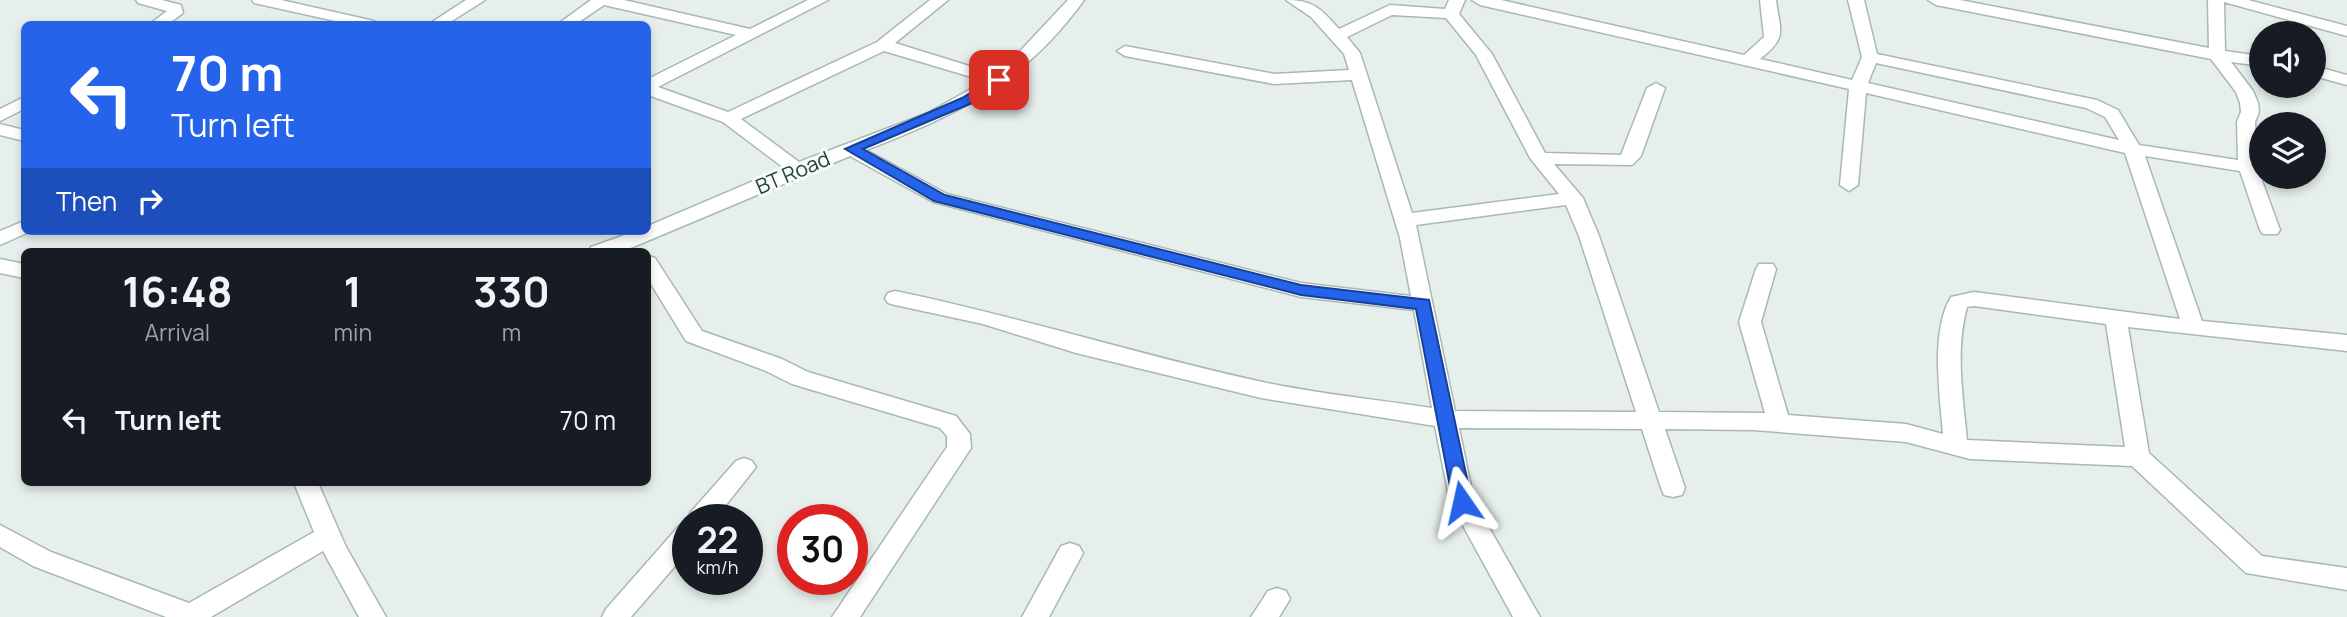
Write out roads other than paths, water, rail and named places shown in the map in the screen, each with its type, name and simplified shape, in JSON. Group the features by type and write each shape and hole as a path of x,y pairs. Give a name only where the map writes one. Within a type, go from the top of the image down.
{"street":[{"path":"144,0 175,8 175,13 164,21"},
{"path":"260,0 354,21"},
{"path":"442,21 477,0"},
{"path":"570,21 602,0 752,34"},
{"path":"651,85 820,0"},
{"path":"729,118 883,45 940,0"},
{"name":"BT Road","path":"651,232 967,100 999,80 1042,39 1076,0"},
{"path":"1294,0 1317,15 1352,53 1404,220 1462,502 1527,617"},
{"path":"1479,0 2133,149 2248,167"},
{"path":"1748,60 1770,43 1772,37 1768,0"},
{"path":"1849,185 1858,86 1870,57 1856,0"},
{"path":"1936,0 1983,4 2217,55 2249,59"},
{"path":"2216,0 2217,55 2244,91 2249,103 2250,112 2246,122 2248,167 2270,230"},
{"path":"2230,0 2347,31"},
{"path":"1337,36 1390,10 1454,7 1484,54 1539,158 1573,198 1589,236 1648,420 1673,488"},
{"path":"883,45 999,80"},
{"path":"1125,51 1274,79 1359,75"},
{"path":"1870,57 2091,104 2112,114 2133,149 2194,328"},
{"path":"2326,74 2347,80"},
{"path":"651,88 729,118 798,170"},
{"path":"1539,158 1625,161 1632,156 1656,88"},
{"path":"0,116 21,104"},
{"path":"0,129 21,135"},
{"path":"852,149 940,198 1301,290 1423,304"},
{"path":"1404,220 1573,198"},
{"path":"0,239 21,228"},
{"name":"BT Road","path":"610,248 631,241"},
{"path":"0,266 21,270"},
{"path":"651,268 694,336 774,365 800,378 948,422 958,434 959,448 845,617"},
{"path":"1766,270 1750,322 1779,423"},
{"path":"895,298 985,317 1076,345 1261,390 1446,419 1779,423 1906,433 1970,450 2138,457"},
{"path":"1956,446 1951,360 1958,302 1975,299 2194,328 2347,343"},
{"path":"2116,318 2138,457 2255,566 2347,579"},
{"path":"713,504 744,467"},
{"path":"307,486 326,537 373,617"},
{"path":"0,535 42,559 190,616 326,537"},
{"path":"615,617 672,551"},
{"path":"1035,617 1070,553"}]}
